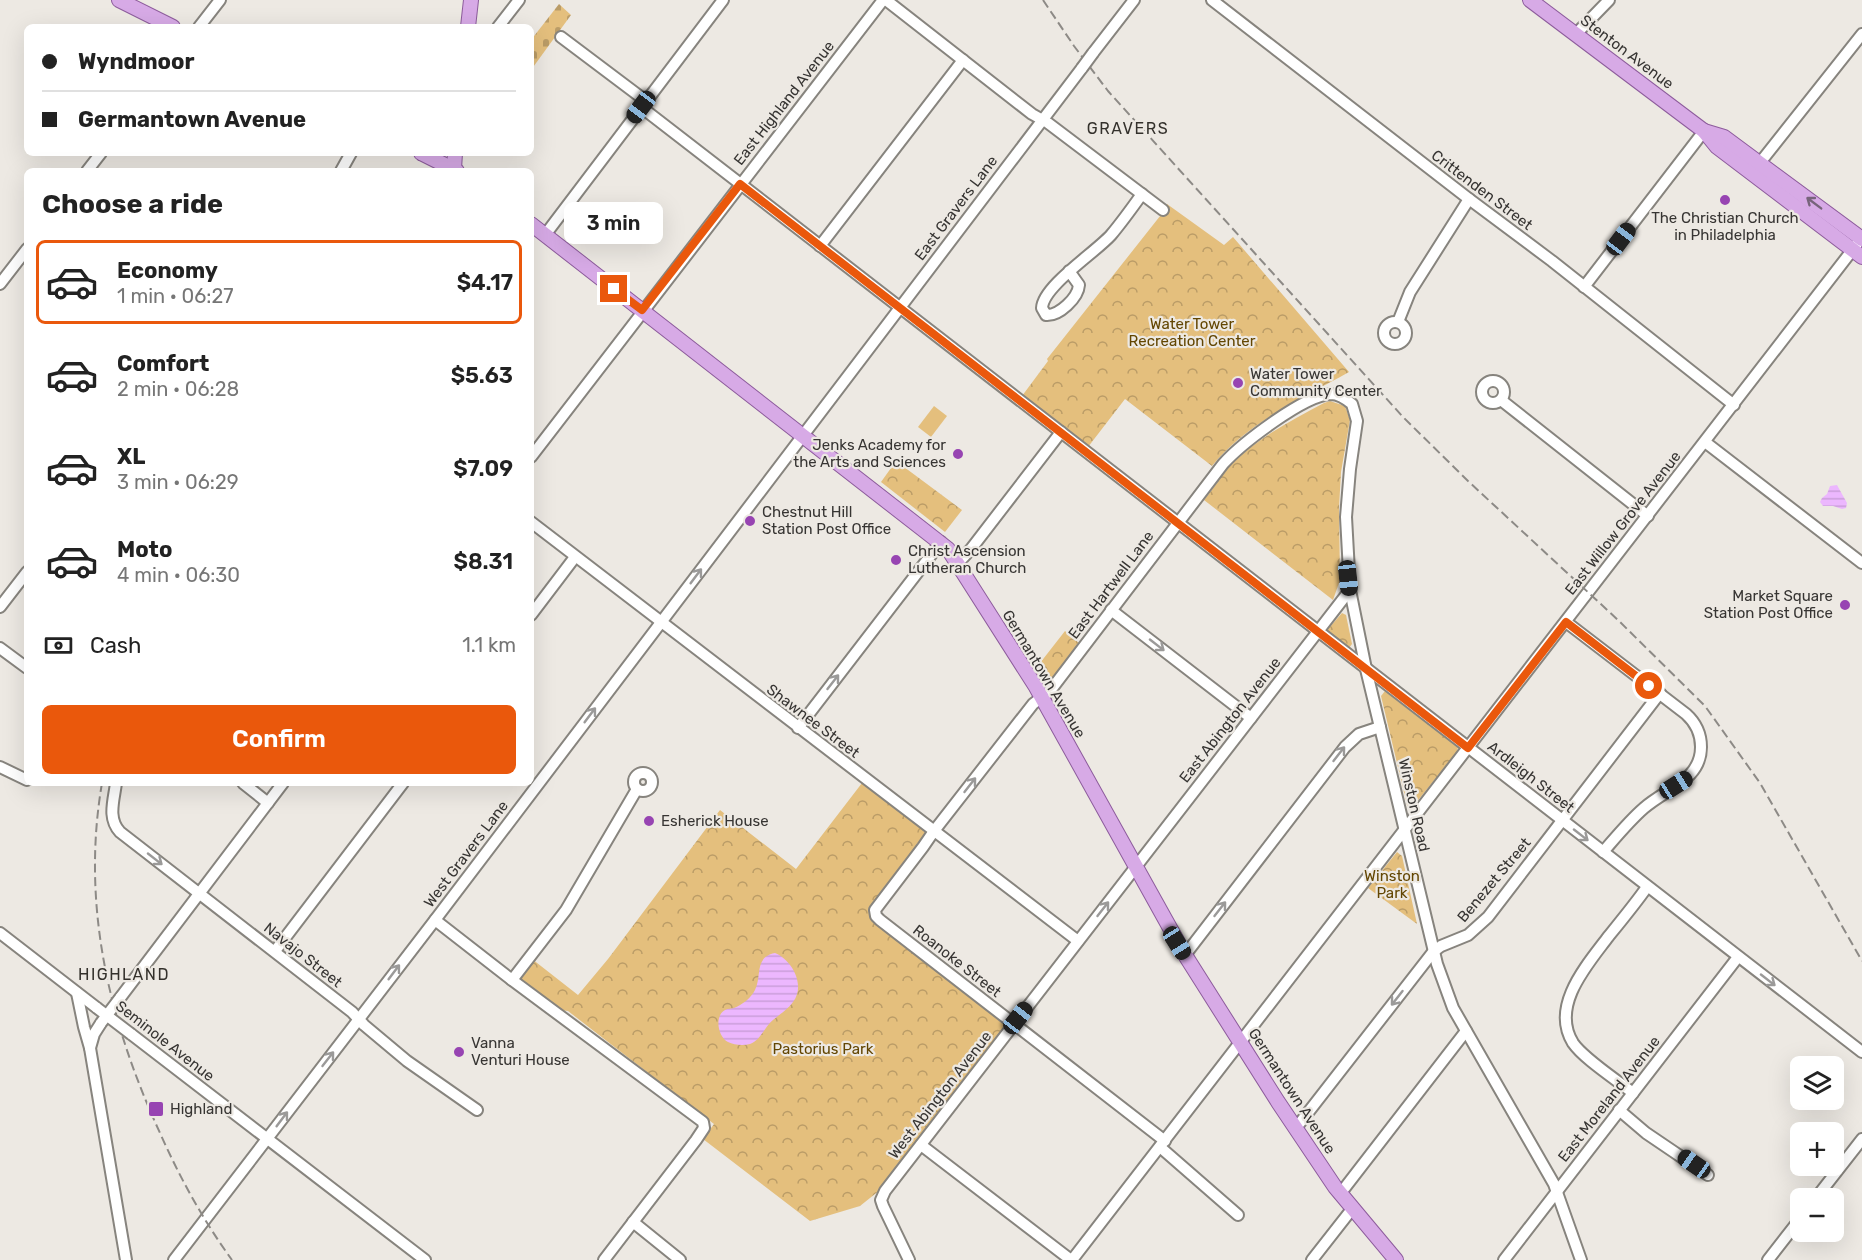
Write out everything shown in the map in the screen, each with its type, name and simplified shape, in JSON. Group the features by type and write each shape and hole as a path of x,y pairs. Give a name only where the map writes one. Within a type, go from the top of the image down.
{"main road":[{"path":"119,0 167,24"},
{"path":"468,24 471,0"},
{"name":"Stenton Avenue","path":"1530,0 1704,130 1717,147 1857,253"},
{"name":"Stenton Avenue","path":"1704,130 1724,137 1862,238"},
{"path":"427,156 451,168"},
{"name":"Germantown Avenue","path":"534,227 941,542 958,562 1042,698 1185,955 1340,1194 1396,1260"}],"street":[{"path":"201,24 220,0"},
{"path":"500,24 519,0"},
{"path":"545,235 723,0"},
{"path":"884,0 1163,210"},
{"name":"East Highland Avenue","path":"534,453 642,310 884,0"},
{"name":"East Gravers Lane","path":"802,435 1134,0"},
{"name":"Crittenden Street","path":"1212,0 1734,405"},
{"path":"1576,34 1609,0"},
{"path":"1752,174 1862,34"},
{"name":"Ardleigh Street","path":"561,37 740,184 1862,1053"},
{"path":"820,246 963,60"},
{"path":"1584,287 1704,130"},
{"path":"89,168 99,156"},
{"path":"1069,271 1111,235 1142,194"},
{"path":"1398,322 1414,286 1469,200"},
{"name":"East Willow Grove Avenue","path":"1071,1260 1705,442 1857,253 1862,238"},
{"path":"0,284 24,253"},
{"name":"East Hartwell Lane","path":"874,913 934,831 1033,704 1050,691 1228,458 1257,434 1318,397 1336,395 1347,400"},
{"name":"Winston Road","path":"1347,400 1354,409 1357,421 1346,517 1350,590 1366,669 1433,952 1448,997 1557,1191 1581,1260"},
{"path":"1501,400 1648,516"},
{"path":"958,562 971,549 1061,432"},
{"name":"West Gravers Lane","path":"174,1260 802,435"},
{"path":"1705,442 1862,563"},
{"name":"Shawnee Street","path":"534,524 1078,941"},
{"path":"798,728 941,542"},
{"path":"534,611 575,557"},
{"path":"0,607 24,576"},
{"name":"East Abington Avenue","path":"1135,868 1350,590"},
{"path":"1111,610 1251,718"},
{"path":"1566,622 1660,693 1695,724 1700,735 1701,749 1694,772 1645,808 1603,852"},
{"path":"0,648 24,666"},
{"name":"Benezet Street","path":"1296,1128 1433,952 1441,946 1468,935 1480,925 1660,693"},
{"path":"1185,955 1345,747 1359,734 1380,727"},
{"path":"0,766 24,778"},
{"name":"Navajo Street","path":"116,786 112,810 113,822 120,832 359,1019 407,1062 477,1110"},
{"path":"247,786 268,803"},
{"path":"90,1048 94,1034 104,1019 281,786"},
{"path":"274,951 401,786"},
{"path":"512,980 566,910 637,789"},
{"name":"West Abington Avenue","path":"909,1260 881,1200 885,1191 1135,868"},
{"path":"1633,1092 1578,1049 1568,1033 1566,1014 1568,1001 1585,968 1647,887"},
{"name":"Roanoke Street","path":"874,913 1162,1144 1238,1215"},
{"path":"435,920 512,980 666,1093 704,1125 696,1140 604,1260"},
{"name":"Seminole Avenue","path":"0,933 97,1008 104,1019 131,1034 425,1260"},
{"name":"East Moreland Avenue","path":"1504,1260 1738,957"},
{"path":"77,993 90,1048 126,1260"},
{"path":"1340,1194 1466,1031"},
{"path":"1619,1110 1646,1133 1708,1175"},
{"path":"1824,1188 1862,1139"},
{"path":"921,1145 1071,1260"},
{"path":"1312,1260 1352,1209"},
{"path":"633,1222 680,1260"},
{"path":"1768,1260 1790,1232"}],"green space":[{"path":"559,4 571,15 534,66 534,36"},
{"name":"Water Tower Recreation Center","path":"1167,204 1224,245 1233,237 1349,372 1258,424 1241,437 1212,466 1125,399 1088,447 1022,396 1048,361 1047,359 1164,211"},
{"path":"1330,401 1345,406 1350,420 1341,472 1340,580 1333,600 1204,500 1229,467 1254,445 1288,423"},
{"path":"934,406 947,416 931,437 918,427"},
{"path":"896,461 962,510 945,532 881,482"},
{"path":"1342,613 1346,615 1352,644 1349,648 1328,633 1328,629"},
{"path":"1065,631 1080,644 1050,683 1045,685 1033,668 1040,663"},
{"path":"1385,691 1458,747 1457,752 1411,809 1407,805 1381,696"},
{"name":"Pastorius Park","path":"862,783 925,829 927,833 873,906 899,941 1005,1023 1006,1028 880,1190 860,1206 810,1221 703,1139 714,1124 568,1011 560,1010 520,980 520,977 532,959 578,995 608,959 720,810 796,869"},
{"name":"Winston Park","path":"1397,852 1402,856 1417,924 1368,888"}],"shaded area":[{"path":"1837,485 1847,503 1846,508 1823,506 1820,502 1830,486"},
{"path":"775,953 792,967 798,981 797,995 791,1005 772,1021 753,1043 742,1045 728,1042 720,1031 719,1017 725,1010 740,1005 751,996 757,985 761,963 768,955"}],"railway":[{"path":"1043,0 1108,91 1403,417 1468,481 1618,620 1705,706 1760,783 1862,961"},
{"path":"102,786 96,829 95,874 104,962 114,1006 126,1049 168,1150 202,1214 232,1260"}],"place":[{"name":"The Christian Church in Philadelphia","path":"1725,200"},
{"name":"Water Tower Community Center","path":"1238,383"},
{"name":"Jenks Academy for the Arts and Sciences","path":"958,454"},
{"name":"Chestnut Hill Station Post Office","path":"750,521"},
{"name":"Christ Ascension Lutheran Church","path":"896,560"},
{"name":"Market Square Station Post Office","path":"1845,605"},
{"name":"Esherick House","path":"649,821"},
{"name":"Vanna Venturi House","path":"459,1052"},
{"name":"Highland","path":"156,1109"}],"district":[{"name":"GRAVERS","path":"1128,128"},
{"name":"HIGHLAND","path":"124,974"}],"route":[{"path":"614,289 642,310 740,184 1468,748 1566,622 1649,686"}]}
